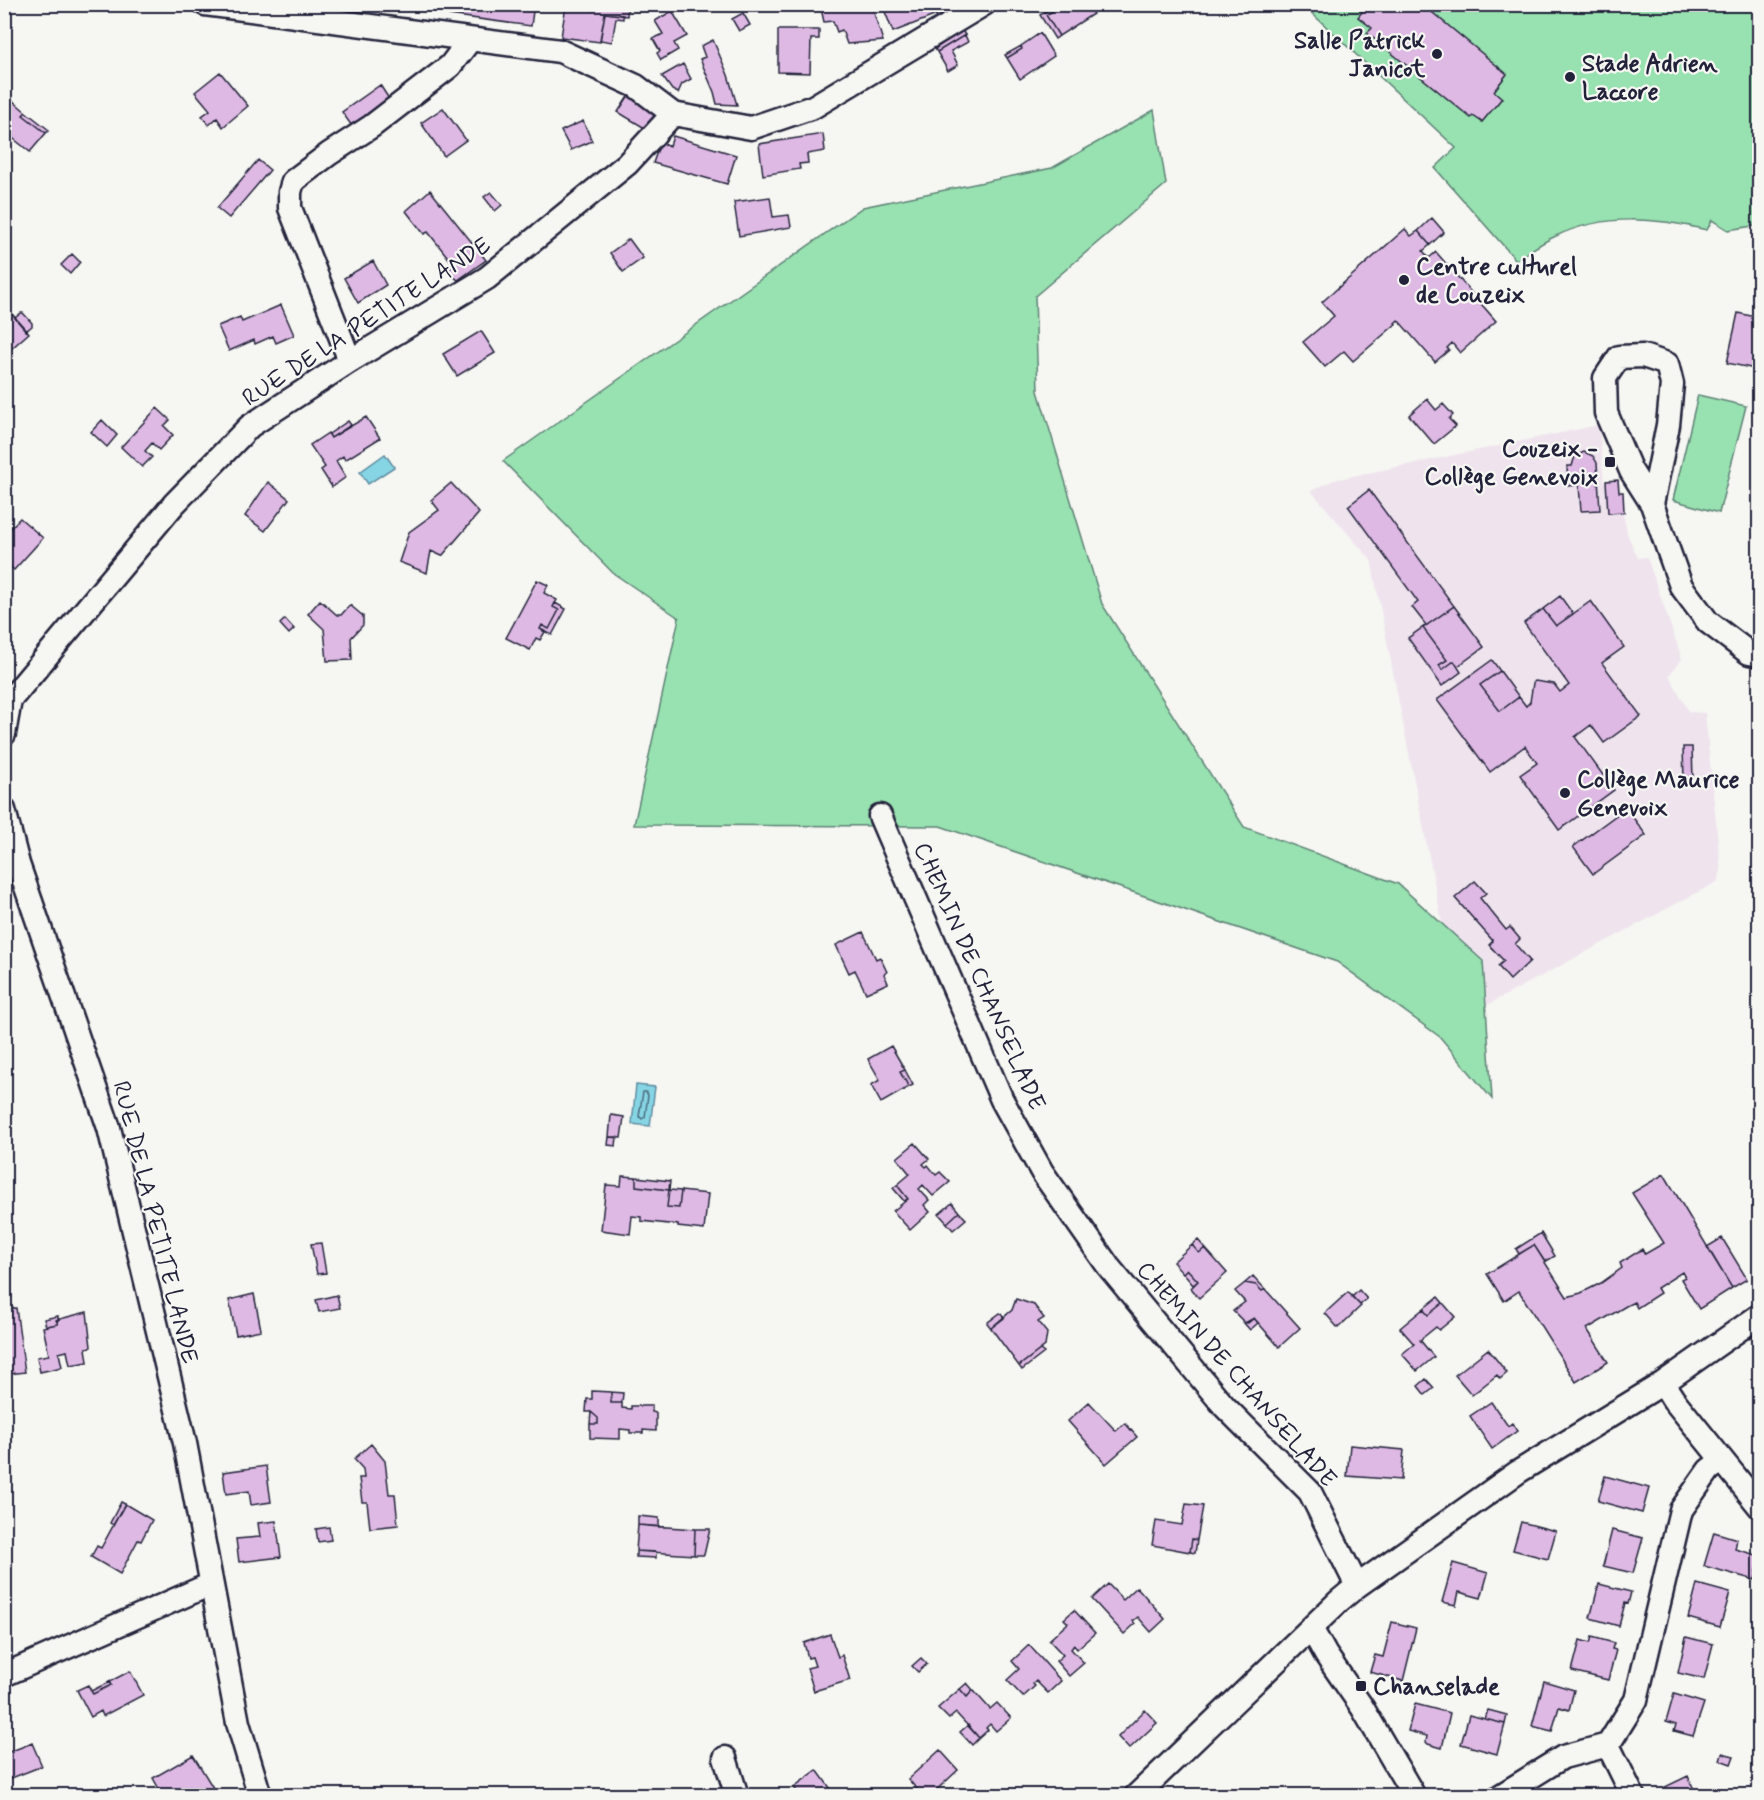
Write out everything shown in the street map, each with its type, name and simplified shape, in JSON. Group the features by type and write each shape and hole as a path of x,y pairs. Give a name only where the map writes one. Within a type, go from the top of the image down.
{"street":[{"path":"205,4 560,51 636,86 673,114 751,128 813,107 984,4"},
{"path":"350,361 290,208 293,181 372,126 450,66 470,40"},
{"name":"RUE DE LA PETITE LANDE","path":"4,734 7,699 174,504 250,426 350,361 487,278 627,164 673,114"},
{"path":"1652,504 1668,425 1672,384 1666,364 1643,356 1619,357 1605,378 1606,413 1631,471 1652,504 1681,586 1708,622 1749,653 1760,655"},
{"name":"RUE DE LA PETITE LANDE","path":"4,810 18,864 109,1128 185,1443 238,1723 260,1796"},
{"name":"CHEMIN DE CHANSELADE","path":"880,816 1002,1100 1042,1172 1108,1266 1225,1407 1310,1492 1358,1586"},
{"path":"1136,1796 1339,1601 1358,1586 1518,1472 1663,1383 1760,1315"},
{"path":"1663,1383 1721,1461 1760,1508"},
{"path":"1500,1796 1563,1757 1608,1745 1636,1700 1681,1510 1709,1470 1721,1461"},
{"path":"4,1675 211,1584"},
{"path":"1311,1628 1326,1655 1362,1707 1414,1796"},
{"path":"1608,1745 1633,1796"},
{"path":"725,1758 737,1796"}],"shaded area":[{"name":"Collège Maurice Genevoix","path":"1599,425 1604,483 1616,483 1628,536 1638,558 1647,557 1682,659 1669,675 1689,712 1705,713 1721,872 1717,882 1461,1019 1371,560 1311,491 1334,480"}],"green space":[{"name":"Stade Adrien Laccore","path":"1303,5 1759,5 1759,225 1728,230 1712,220 1707,230 1650,221 1612,221 1574,229 1556,236 1516,260 1435,168 1456,148"},
{"path":"1154,110 1166,184 1035,296 1038,391 1102,604 1244,827 1398,884 1483,961 1492,1099 1440,1037 1337,962 940,826 634,825 679,618 613,573 503,461 863,207 1052,168"},
{"path":"1698,395 1746,406 1719,513 1673,500"}],"water":[{"path":"385,454 394,467 368,484 360,472"},
{"path":"636,1085 655,1087 650,1126 632,1124"}],"building":[{"path":"347,4 386,4 386,10"},
{"path":"449,4 534,4 531,26 449,15"},
{"path":"594,4 628,4 627,16 605,13 600,42 561,37 566,5 594,10"},
{"path":"780,4 795,4 795,8 780,9"},
{"path":"820,4 871,4 883,41 847,44 842,30 837,32 833,21 824,22"},
{"path":"882,4 936,4 939,14 893,32"},
{"path":"936,4 962,4 963,6 939,14"},
{"path":"1057,4 1063,5 1046,15 1059,36 1055,39 1040,15"},
{"path":"1063,4 1087,4 1093,14 1059,36 1046,15"},
{"name":"Salle Patrick Janicot","path":"1368,4 1422,4 1507,74 1494,91 1502,98 1482,122 1473,116 1471,118 1367,33 1372,28 1358,17"},
{"path":"672,11 687,36 674,43 678,50 661,60 657,53 660,51 653,39 663,34 655,21"},
{"path":"605,13 623,15 623,19 616,18 612,42 600,40"},
{"path":"743,13 750,25 739,31 732,19"},
{"path":"778,30 819,30 819,39 811,39 810,73 778,72"},
{"path":"962,30 965,35 937,52 935,49"},
{"path":"1040,33 1054,56 1020,79 1007,58 1022,49 1021,46"},
{"path":"965,35 968,42 951,51 958,65 948,71 937,52"},
{"path":"713,40 728,75 737,105 717,104 700,59 705,57 701,46"},
{"path":"1021,46 1022,49 1007,58 1005,55"},
{"path":"683,64 691,79 682,84 678,93 672,90 662,76"},
{"path":"220,72 248,106 223,127 217,118 209,125 202,116 210,110 195,92"},
{"path":"380,85 393,105 356,132 342,112"},
{"path":"629,95 659,112 648,130 618,112"},
{"path":"13,101 26,112 23,115 46,133 30,152 4,131 4,112"},
{"path":"443,108 466,140 444,156 421,123"},
{"path":"26,112 49,130 46,133 23,115"},
{"path":"583,121 592,141 571,150 561,131"},
{"path":"823,134 825,151 807,154 808,163 799,164 800,169 763,175 759,144"},
{"path":"673,136 736,155 727,184 653,163 660,143 670,146"},
{"path":"258,160 270,170 229,218 217,208"},
{"path":"430,190 486,260 458,280 447,271 454,265 428,232 424,234 406,211"},
{"path":"491,192 502,205 495,211 484,197"},
{"path":"770,197 773,217 789,215 791,227 739,236 734,202"},
{"path":"1432,218 1444,232 1430,245 1418,231"},
{"name":"Centre culturel de Couzeix","path":"1405,229 1411,236 1418,231 1430,245 1423,251 1429,258 1436,252 1496,321 1460,353 1452,343 1447,348 1449,350 1435,362 1398,320 1353,361 1344,351 1325,367 1303,342 1334,316 1322,302"},
{"path":"629,239 643,258 623,272 610,253"},
{"path":"72,254 80,262 70,274 61,265"},
{"path":"373,261 386,285 358,303 344,278"},
{"path":"281,305 294,335 276,343 273,336 255,344 254,340 229,351 218,326 240,317 242,322"},
{"path":"21,313 32,323 26,331 15,318"},
{"path":"1738,313 1760,318 1760,370 1727,363"},
{"path":"12,314 29,333 4,355 4,321"},
{"path":"481,331 495,353 457,376 443,354"},
{"path":"1427,399 1436,410 1443,404 1453,415 1449,419 1456,426 1434,444 1409,415"},
{"path":"157,408 170,420 164,426 173,435 159,450 152,443 145,451 152,457 142,467 121,447"},
{"path":"366,417 380,438 345,460 343,456 336,461 346,477 332,487 321,470 325,467 310,445 328,433 331,438"},
{"path":"102,420 117,435 107,447 91,432"},
{"path":"348,421 351,425 331,438 329,434"},
{"path":"1584,452 1593,456 1597,463 1600,510 1581,511 1579,485 1568,486 1567,466 1572,466 1575,456"},
{"path":"1618,480 1619,492 1623,492 1624,512 1608,513 1606,481"},
{"path":"268,482 289,499 265,531 245,516"},
{"path":"451,483 479,513 442,556 431,551 427,573 399,562 409,532 439,510 431,500"},
{"path":"1369,490 1454,606 1423,628 1447,660 1439,665 1442,670 1454,661 1461,672 1442,686 1408,638 1426,625 1412,607 1418,602 1348,506"},
{"path":"20,518 43,538 14,570 4,562 4,535"},
{"path":"537,580 548,585 544,593 557,600 553,607 559,610 549,629 542,625 540,629 545,632 540,640 536,638 530,650 506,638"},
{"path":"1560,596 1573,614 1556,626 1543,609"},
{"path":"320,600 337,615 341,615 350,605 363,616 363,625 351,638 352,660 327,661 324,629 308,614"},
{"path":"1591,601 1624,647 1602,663 1641,716 1604,743 1591,725 1575,737 1614,790 1559,830 1520,775 1537,763 1525,746 1490,772 1437,700 1492,660 1500,671 1480,685 1500,711 1519,697 1526,706 1530,702 1535,681 1554,684 1560,692 1569,685 1524,623 1543,609 1556,626"},
{"path":"555,603 566,609 552,635 540,629 542,625 549,629 559,610 553,607"},
{"path":"1454,606 1484,647 1458,666 1454,661 1442,670 1439,665 1447,660 1423,628"},
{"path":"285,619 294,629 289,634 280,624"},
{"path":"1500,671 1519,697 1500,711 1480,685"},
{"path":"1683,747 1692,747 1693,780 1684,780"},
{"path":"1626,808 1646,835 1593,874 1573,847"},
{"path":"1475,881 1486,893 1480,898 1506,930 1510,927 1520,939 1515,944 1530,961 1510,980 1498,966 1504,961 1489,945 1493,941 1455,898"},
{"path":"863,932 876,959 880,957 887,972 884,974 888,983 866,993 855,970 849,973 836,945"},
{"path":"891,1046 905,1070 900,1072 909,1087 881,1103 871,1085 880,1080 868,1059"},
{"path":"905,1070 913,1085 909,1087 900,1072"},
{"path":"611,1115 624,1117 621,1138 609,1137"},
{"path":"609,1137 617,1137 616,1146 608,1145"},
{"path":"915,1143 929,1159 923,1164 926,1167 928,1165 936,1175 940,1172 950,1182 933,1196 923,1185 919,1189 929,1200 924,1205 930,1212 910,1230 893,1211 908,1199 897,1185 910,1174 897,1158"},
{"path":"1664,1174 1732,1288 1699,1309 1681,1279 1685,1277 1682,1272 1657,1288 1660,1293 1637,1308 1634,1302 1587,1329 1608,1362 1576,1382 1519,1291 1504,1301 1487,1274 1534,1245 1567,1297 1601,1283 1622,1268 1620,1263 1642,1249 1645,1254 1664,1243 1632,1193"},
{"path":"622,1176 636,1177 636,1186 669,1190 667,1207 679,1208 681,1191 708,1194 704,1230 641,1221 641,1217 632,1216 630,1234 601,1230 606,1185 621,1186"},
{"path":"636,1177 670,1181 669,1190 636,1186"},
{"path":"897,1185 908,1199 904,1201 893,1188"},
{"path":"669,1190 681,1191 679,1208 667,1207"},
{"path":"952,1203 959,1212 947,1223 939,1214"},
{"path":"959,1212 966,1219 953,1230 947,1223"},
{"path":"1541,1233 1555,1256 1545,1262 1534,1245 1519,1254 1516,1249"},
{"path":"1722,1238 1747,1279 1732,1288 1707,1247"},
{"path":"1198,1240 1205,1248 1199,1253 1192,1245"},
{"path":"321,1243 326,1273 317,1274 311,1244"},
{"path":"1192,1245 1199,1253 1205,1248 1227,1273 1199,1298 1191,1288 1198,1281 1187,1269 1183,1273 1173,1262"},
{"path":"1187,1269 1198,1281 1193,1285 1183,1273"},
{"path":"1253,1276 1265,1289 1262,1291 1256,1285 1245,1283"},
{"path":"1245,1283 1256,1285 1262,1291 1265,1289 1300,1328 1279,1347 1254,1318 1245,1323 1233,1311 1245,1302 1235,1291"},
{"path":"1359,1290 1367,1299 1360,1305 1352,1297"},
{"path":"1348,1292 1361,1306 1338,1328 1325,1313"},
{"path":"254,1294 261,1330 236,1335 229,1300"},
{"path":"337,1295 340,1308 319,1312 316,1300"},
{"path":"1438,1297 1443,1303 1428,1315 1423,1309"},
{"path":"1016,1299 1034,1305 1044,1318 1038,1322 1047,1333 1045,1346 1019,1366 991,1328 1012,1310"},
{"path":"1443,1303 1455,1317 1439,1330 1436,1327 1420,1340 1434,1357 1417,1371 1402,1354 1414,1344 1400,1328 1423,1309 1428,1315"},
{"path":"16,1308 25,1372 9,1374 4,1346 4,1309"},
{"path":"87,1312 91,1347 86,1348 88,1362 70,1365 67,1351 59,1353 62,1367 40,1372 37,1357 49,1355 43,1327 58,1324 56,1320"},
{"path":"1000,1313 1004,1318 991,1328 987,1323"},
{"path":"58,1316 58,1324 46,1326 44,1319"},
{"path":"1254,1318 1258,1323 1250,1330 1243,1322 1248,1323"},
{"path":"1488,1349 1507,1373 1500,1379 1497,1375 1472,1395 1455,1375"},
{"path":"1040,1350 1044,1353 1022,1370 1019,1366"},
{"path":"1426,1379 1434,1388 1425,1395 1418,1386"},
{"path":"592,1391 611,1392 611,1403 622,1403 622,1408 652,1406 652,1412 656,1413 656,1431 643,1430 643,1433 630,1433 630,1430 620,1429 620,1439 590,1438 590,1424 598,1424 598,1418 591,1412 586,1412 587,1399 592,1399"},
{"path":"611,1392 623,1393 622,1403 611,1403"},
{"path":"1089,1402 1116,1431 1125,1423 1137,1437 1106,1464 1068,1421"},
{"path":"1491,1402 1508,1426 1512,1423 1517,1431 1492,1449 1470,1416"},
{"path":"591,1412 598,1418 598,1424 590,1424"},
{"path":"371,1444 385,1461 389,1494 395,1494 398,1525 370,1528 367,1502 362,1502 359,1478 364,1478 363,1469 354,1459"},
{"path":"1350,1445 1404,1450 1401,1480 1347,1476"},
{"path":"266,1466 271,1502 251,1505 249,1491 226,1494 223,1472"},
{"path":"1605,1476 1649,1488 1642,1513 1598,1501"},
{"path":"121,1502 125,1504 113,1525 110,1523"},
{"path":"125,1504 152,1520 141,1541 138,1540 120,1574 91,1557 97,1546 101,1548"},
{"path":"1186,1504 1203,1506 1197,1540 1192,1539 1190,1552 1152,1545 1156,1521 1182,1525"},
{"path":"638,1516 659,1518 659,1527 638,1525"},
{"path":"276,1521 281,1557 239,1562 236,1539 260,1537 258,1523"},
{"path":"1521,1522 1556,1531 1548,1559 1513,1550"},
{"path":"638,1525 695,1529 694,1555 636,1551"},
{"path":"329,1527 331,1540 318,1542 316,1529"},
{"path":"695,1529 710,1529 704,1555 694,1555"},
{"path":"1612,1530 1643,1538 1633,1573 1603,1566"},
{"path":"1714,1532 1737,1539 1735,1549 1760,1556 1755,1580 1704,1566"},
{"path":"1192,1539 1197,1540 1195,1553 1190,1552"},
{"path":"636,1551 656,1552 656,1558 636,1557"},
{"path":"1453,1563 1488,1573 1481,1598 1459,1592 1456,1605 1442,1602"},
{"path":"1108,1584 1123,1600 1137,1587 1165,1619 1151,1632 1138,1617 1133,1621 1135,1624 1124,1634 1092,1599"},
{"path":"1599,1584 1631,1592 1628,1604 1625,1603 1619,1626 1590,1618"},
{"path":"1697,1584 1730,1593 1720,1627 1688,1618"},
{"path":"1074,1610 1095,1633 1077,1649 1074,1645 1071,1649 1084,1663 1069,1676 1056,1661 1063,1655 1049,1640 1068,1623 1064,1619"},
{"path":"1392,1622 1416,1628 1403,1681 1370,1672 1375,1655 1383,1657"},
{"path":"830,1634 838,1657 842,1655 850,1680 814,1691 807,1668 815,1666 812,1657 808,1658 804,1643"},
{"path":"1592,1637 1614,1643 1612,1649 1616,1650 1608,1680 1572,1671 1580,1640 1590,1643"},
{"path":"1686,1637 1713,1644 1704,1679 1678,1673"},
{"path":"1029,1645 1061,1681 1048,1693 1036,1681 1033,1684 1035,1686 1023,1697 1007,1680 1019,1669 1012,1661"},
{"path":"921,1658 927,1664 918,1672 912,1666"},
{"path":"130,1671 143,1695 103,1716 101,1711 91,1717 77,1690 88,1685 93,1694 111,1685 109,1682"},
{"path":"1544,1681 1574,1690 1569,1710 1559,1707 1552,1731 1532,1726"},
{"path":"109,1682 111,1685 93,1694 91,1691"},
{"path":"967,1683 973,1690 967,1697 960,1689"},
{"path":"960,1689 967,1697 973,1690 990,1709 997,1703 1011,1718 996,1731 990,1724 986,1728 988,1730 979,1738 956,1713 949,1719 938,1708"},
{"path":"1674,1694 1704,1703 1693,1736 1674,1731 1676,1725 1666,1722"},
{"path":"1415,1704 1450,1713 1442,1748 1428,1744 1427,1736 1408,1731"},
{"path":"1145,1710 1157,1723 1129,1749 1118,1737"},
{"path":"1488,1710 1507,1715 1505,1724 1485,1719"},
{"path":"1469,1715 1505,1724 1497,1754 1461,1744"},
{"path":"968,1725 979,1738 972,1745 960,1732"},
{"path":"32,1743 42,1766 4,1781 4,1754"},
{"path":"940,1750 958,1770 930,1796 923,1796 908,1779"},
{"path":"1722,1753 1734,1756 1731,1764 1720,1760"},
{"path":"193,1755 218,1796 163,1796 153,1778"},
{"path":"817,1770 836,1796 800,1796 794,1787"},
{"path":"1688,1776 1697,1796 1669,1796 1665,1787"}],"place":[{"name":"Salle Patrick Janicot","path":"1437,54"},
{"name":"Stade Adrien Laccore","path":"1570,77"},
{"name":"Centre culturel de Couzeix","path":"1404,280"},
{"name":"Couzeix - Collège Genevoix","path":"1610,462"},
{"name":"Collège Maurice Genevoix","path":"1565,793"},
{"name":"Chanselade","path":"1361,1686"}]}
